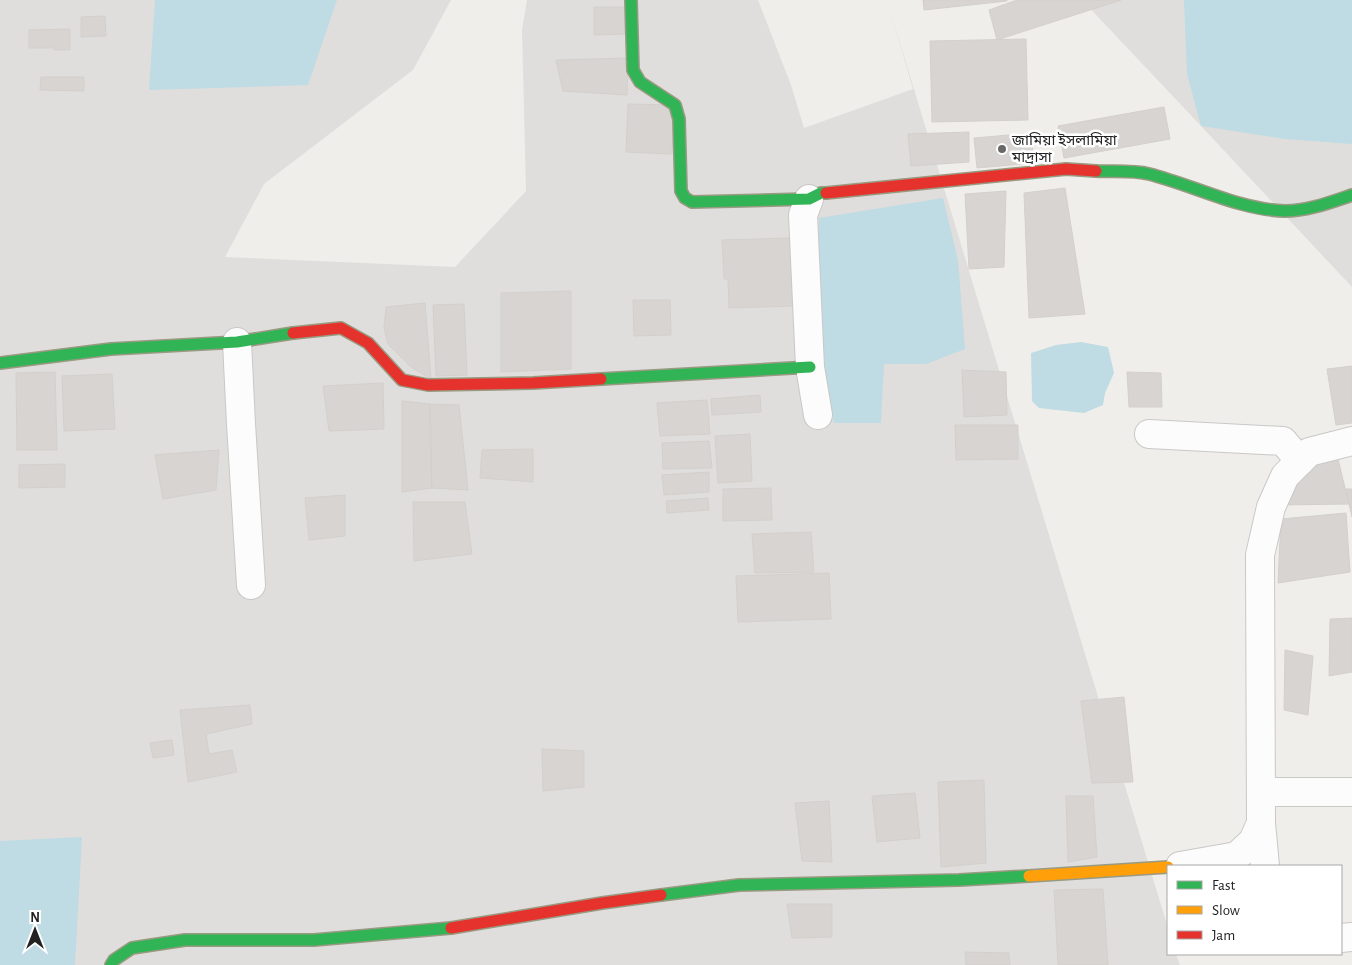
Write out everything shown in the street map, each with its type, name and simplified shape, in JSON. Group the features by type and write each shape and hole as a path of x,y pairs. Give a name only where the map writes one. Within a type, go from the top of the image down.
{"street":[{"path":"631,0 633,70 640,82 675,105 679,119 681,191 685,198 692,202 809,199 821,193 1066,169 1148,174 1253,206 1286,211 1323,205 1352,195"},
{"path":"809,199 803,215 810,367 818,414"},
{"path":"0,363 111,350 237,342 321,329 340,328 368,343 402,380 428,385 532,383 810,367"},
{"path":"237,342 251,585"},
{"path":"1149,434 1283,441 1300,461"},
{"path":"1264,865 1261,823 1260,555 1271,507 1286,476 1309,452 1352,441"},
{"path":"1261,792 1352,792"},
{"path":"1186,865 1237,856 1253,841 1261,823"},
{"path":"111,965 114,960 132,948 185,940 314,940 442,929 602,903 740,886 959,880 1167,867"}],"shaded area":[{"path":"0,0 451,0 413,70 264,184 225,257 455,267 526,191 522,30 527,0 758,0 791,85 804,128 913,89 887,0 1167,925 1167,955 1176,955 1180,965 0,965"},
{"path":"1082,0 1352,0 1352,287 1201,126"}],"water":[{"path":"155,0 337,0 308,85 149,90"},
{"path":"1184,0 1352,0 1352,144 1285,139 1201,126 1187,74"},
{"path":"943,198 958,260 965,349 926,364 884,364 881,423 834,423 819,337 819,218"},
{"path":"1081,342 1108,347 1114,373 1105,393 1103,405 1084,413 1039,408 1032,401 1031,353 1056,345"},
{"path":"82,837 75,965 0,965 0,841"}],"building":[{"path":"923,0 1007,0 1007,1 924,10"},
{"path":"1017,0 1121,0 997,40 989,10"},
{"path":"594,7 625,7 625,34 594,35"},
{"path":"105,16 106,36 81,37 81,17"},
{"path":"70,29 70,50 29,48 29,30"},
{"path":"1026,39 1028,120 932,122 930,41"},
{"path":"628,58 627,95 563,91 556,60"},
{"path":"41,77 84,77 84,91 40,90"},
{"path":"628,104 674,105 672,154 626,152"},
{"path":"1164,107 1170,139 1064,158 1058,126"},
{"path":"969,132 969,162 911,166 908,134"},
{"path":"1031,133 1034,163 977,168 974,138"},
{"path":"1065,188 1085,314 1029,318 1024,193"},
{"path":"1006,191 1004,267 969,269 965,194"},
{"path":"791,238 793,306 729,308 728,279 724,279 722,240"},
{"path":"571,291 571,369 501,372 501,293"},
{"path":"633,300 670,300 671,335 634,336"},
{"path":"425,303 431,379 411,367 388,344 384,328 386,307"},
{"path":"464,304 467,375 436,376 433,305"},
{"path":"1352,366 1352,423 1336,425 1327,369"},
{"path":"962,370 1006,372 1007,415 964,417"},
{"path":"55,372 57,450 17,450 16,373"},
{"path":"1127,372 1161,373 1162,407 1129,407"},
{"path":"112,374 115,429 64,431 62,376"},
{"path":"383,383 384,429 329,431 323,386"},
{"path":"760,395 761,412 712,415 711,399"},
{"path":"707,400 710,434 660,436 657,403"},
{"path":"402,401 430,404 432,488 402,492"},
{"path":"430,404 459,405 468,490 432,488"},
{"path":"955,425 1018,425 1018,459 956,460"},
{"path":"750,434 752,481 718,483 715,436"},
{"path":"709,441 712,468 663,469 662,443"},
{"path":"533,449 533,482 480,478 482,450"},
{"path":"219,450 216,490 163,499 155,455"},
{"path":"1337,455 1349,504 1280,505 1298,479 1314,465"},
{"path":"65,464 65,487 19,488 19,465"},
{"path":"709,472 709,492 664,495 662,475"},
{"path":"771,488 772,520 723,521 723,489"},
{"path":"1346,489 1352,489 1352,517 1349,504"},
{"path":"345,495 345,536 309,540 305,498"},
{"path":"708,498 709,510 667,513 666,501"},
{"path":"413,502 465,502 472,554 414,561"},
{"path":"1346,513 1350,572 1278,583 1281,519"},
{"path":"811,532 814,572 755,573 752,534"},
{"path":"829,573 831,619 738,622 736,576"},
{"path":"1352,618 1352,672 1329,676 1330,619"},
{"path":"1285,650 1313,656 1308,715 1284,710"},
{"path":"1124,697 1133,782 1092,783 1081,701"},
{"path":"250,705 252,724 206,734 209,754 232,750 237,772 188,782 180,710"},
{"path":"172,740 174,755 153,758 150,743"},
{"path":"542,749 584,751 584,787 543,791"},
{"path":"984,780 986,863 941,867 938,782"},
{"path":"915,793 920,838 877,842 872,796"},
{"path":"1066,796 1093,796 1097,857 1068,862"},
{"path":"829,801 832,862 802,861 795,803"},
{"path":"1103,889 1108,965 1058,965 1054,890"},
{"path":"787,904 832,904 832,937 792,938"},
{"path":"965,952 1009,953 1010,965 966,965"}],"traffic: fast":[{"path":"631,0 633,70 640,82 675,105 679,119 681,191 685,198 692,202 809,199 821,193 826,193"},
{"path":"1096,171 1149,174 1234,202 1268,210 1285,211 1319,206 1352,195"},
{"path":"0,363 111,349 237,342 293,333"},
{"path":"601,379 810,367"},
{"path":"661,895 739,885 959,880 1029,876"},
{"path":"111,965 114,960 132,948 185,940 314,940 451,928"}],"traffic: slow":[{"path":"1029,876 1167,867"}],"traffic: jam":[{"path":"826,193 1066,169 1096,171"},
{"path":"293,333 341,328 368,343 402,380 428,385 533,383 601,379"},
{"path":"451,928 661,895"}],"place":[{"name":"জামিয়া ইসলামিয়া মাদ্রাসা","path":"1002,149"}]}
